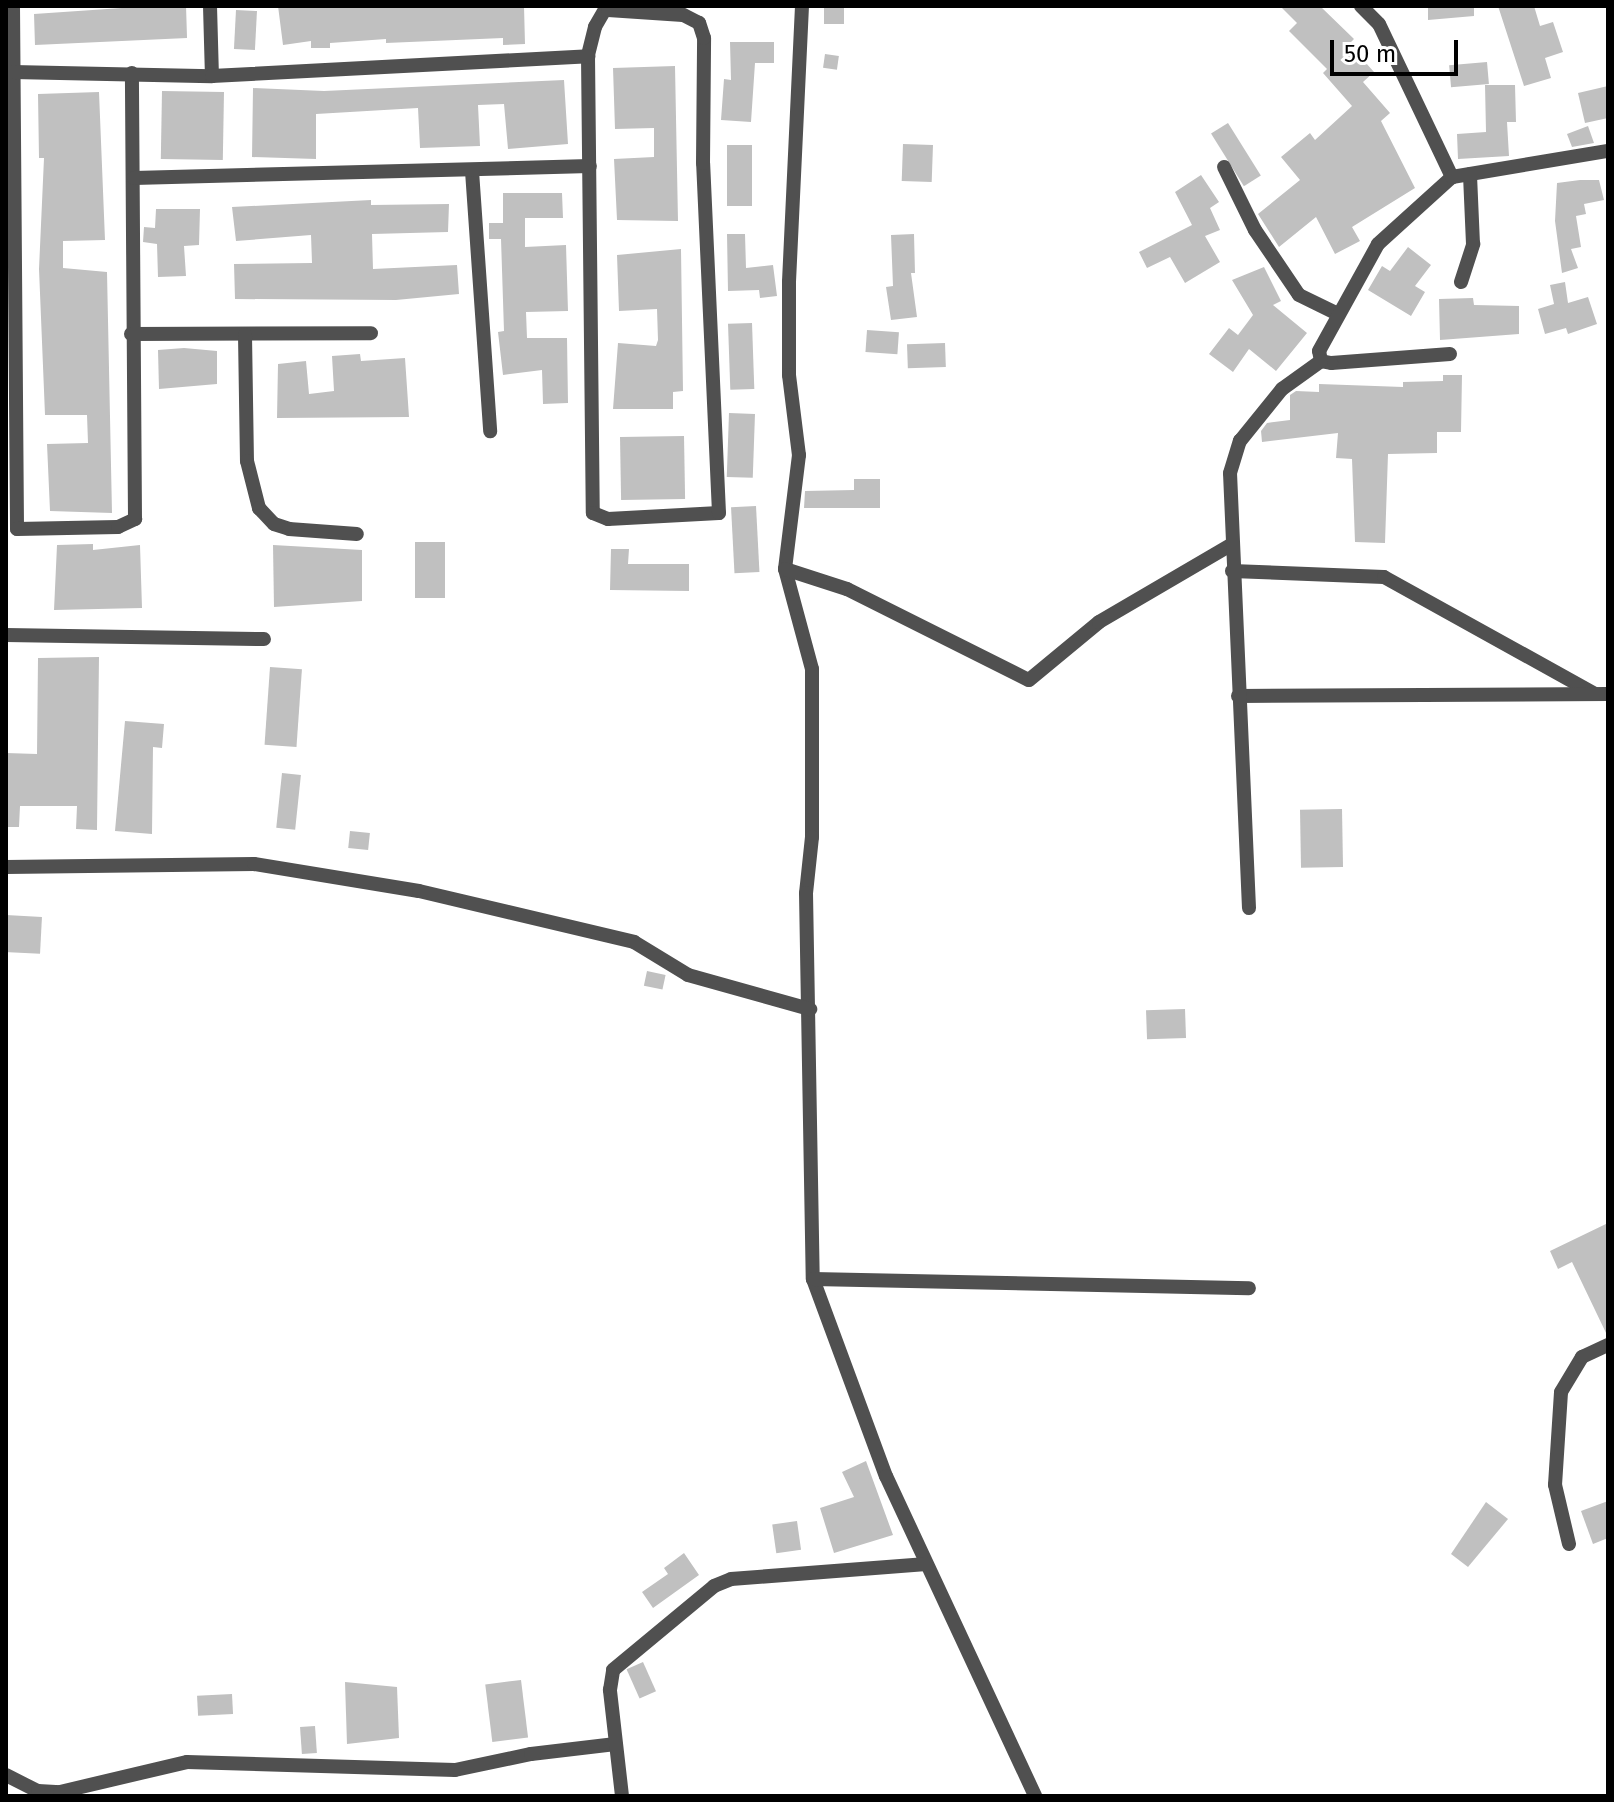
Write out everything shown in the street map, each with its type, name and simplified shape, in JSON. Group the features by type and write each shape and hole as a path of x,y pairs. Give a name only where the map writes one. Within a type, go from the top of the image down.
{"street":[{"path":"13,6 10,262 17,529 118,527 135,519 131,334 134,178 132,73"},
{"path":"210,6 212,76"},
{"path":"802,6 789,282 789,375 799,455 785,569 812,669 812,837 806,893 813,1279 886,1476 1035,1796"},
{"path":"1361,6 1385,35 1452,177"},
{"path":"608,8 683,15 699,23 704,38 703,163 719,513 608,519 593,513 588,56 595,27 608,8"},
{"path":"13,72 212,76 588,56"},
{"path":"1321,361 1319,351 1378,244 1452,177 1608,151"},
{"path":"134,178 590,166"},
{"path":"1224,167 1255,230 1299,295 1338,314"},
{"path":"472,171 490,431"},
{"path":"1461,282 1473,244 1470,174"},
{"path":"131,334 371,333"},
{"path":"245,335 247,461 259,508 269,520 289,529 357,534"},
{"path":"1249,908 1231,545 1230,473 1240,441 1282,389 1321,361 1450,354"},
{"path":"785,569 847,589 1029,680 1099,622 1231,545"},
{"path":"1232,571 1384,577 1602,694"},
{"path":"6,635 264,639"},
{"path":"1238,696 1602,694"},
{"path":"6,867 254,864 419,891 634,942 688,975 810,1009"},
{"path":"813,1279 1249,1288"},
{"path":"1569,1544 1555,1485 1561,1392 1582,1357 1608,1345"},
{"path":"622,1796 615,1744 613,1670 714,1586 731,1579 926,1564"},
{"path":"6,1775 38,1791 60,1792 187,1762 455,1770 531,1754 615,1744"}],"building":[{"path":"186,6 187,38 35,45 34,14"},
{"path":"278,6 524,6 525,44 503,45 503,38 386,43 386,39 330,43 330,48 311,48 311,41 283,45"},
{"path":"824,6 844,6 844,24 824,24"},
{"path":"1280,6 1320,6 1354,39 1349,44 1374,72 1363,82 1390,113 1381,121 1415,188 1352,227 1360,241 1335,254 1316,217 1279,247 1258,214 1300,180 1281,157 1310,133 1315,140 1352,106 1323,73 1327,69 1289,31 1297,23"},
{"path":"1428,6 1474,6 1474,16 1428,20"},
{"path":"1498,6 1534,6 1540,26 1553,22 1563,52 1545,58 1551,78 1524,86"},
{"path":"236,10 257,11 255,50 234,49"},
{"path":"730,42 774,42 774,63 755,63 751,122 721,120 724,79 731,80"},
{"path":"825,54 839,56 837,70 823,68"},
{"path":"1487,62 1489,84 1451,87 1449,65"},
{"path":"675,66 678,221 617,220 614,159 654,157 654,128 615,129 613,68"},
{"path":"564,80 568,144 508,149 504,104 478,105 480,146 420,148 418,108 316,114 316,159 252,157 253,88 324,91"},
{"path":"1485,85 1515,85 1516,122 1507,122 1509,156 1458,159 1457,134 1486,132"},
{"path":"1608,86 1608,118 1585,123 1578,93"},
{"path":"162,91 224,92 223,160 161,159"},
{"path":"99,92 105,240 63,241 63,268 107,272 112,513 50,511 47,444 88,443 87,415 45,415 39,269 44,158 39,158 38,94"},
{"path":"1228,123 1261,176 1244,186 1211,134"},
{"path":"1588,126 1594,143 1572,147 1567,134"},
{"path":"903,144 933,145 932,182 902,181"},
{"path":"727,145 752,145 752,206 727,206"},
{"path":"1201,175 1219,202 1210,208 1220,230 1205,236 1220,262 1185,283 1170,257 1147,268 1139,252 1192,225 1175,192"},
{"path":"1599,180 1604,200 1584,204 1586,214 1576,216 1581,247 1571,249 1578,268 1562,273 1555,221 1557,183"},
{"path":"503,193 562,193 563,218 525,218 525,247 566,245 568,311 526,312 527,338 567,338 568,403 543,404 542,370 503,375 498,332 504,331 501,239 489,239 489,223 503,223"},
{"path":"371,200 371,205 449,204 448,232 372,234 373,269 457,265 459,294 396,300 235,299 234,264 312,263 311,235 236,241 232,207"},
{"path":"156,209 200,209 199,245 184,246 186,276 158,277 157,244 143,242 144,227 155,228"},
{"path":"727,234 745,234 746,268 773,265 777,296 760,298 759,290 728,291"},
{"path":"914,234 915,273 911,273 917,317 891,320 886,287 893,286 891,235"},
{"path":"1408,247 1431,265 1415,286 1425,292 1411,316 1368,290 1382,266 1390,271"},
{"path":"681,249 683,391 673,392 673,409 613,409 618,343 656,346 658,340 657,309 619,311 617,255"},
{"path":"1264,267 1281,301 1273,305 1307,333 1276,371 1249,349 1233,372 1209,354 1229,328 1238,335 1253,315 1232,280"},
{"path":"1565,282 1568,303 1588,297 1597,324 1568,334 1566,328 1545,334 1538,309 1554,304 1550,285"},
{"path":"1473,298 1474,305 1519,306 1519,334 1440,340 1439,299"},
{"path":"752,323 754,389 730,390 728,324"},
{"path":"867,330 899,332 897,354 865,352"},
{"path":"945,343 946,367 908,368 907,344"},
{"path":"184,348 217,351 217,384 159,389 158,350"},
{"path":"360,354 361,361 405,358 409,417 277,418 278,364 306,361 309,394 334,391 332,356"},
{"path":"1443,375 1462,375 1461,432 1437,432 1437,453 1388,454 1385,543 1355,542 1352,459 1336,458 1338,433 1262,442 1261,431 1267,423 1290,420 1290,395 1296,391 1319,392 1319,384 1403,387 1403,382 1443,381"},
{"path":"729,413 755,414 753,478 727,477"},
{"path":"684,436 685,499 621,500 620,437"},
{"path":"854,479 880,479 880,508 804,508 805,491 854,490"},
{"path":"756,506 759,572 734,573 731,507"},
{"path":"415,542 445,542 445,598 415,598"},
{"path":"93,544 93,550 140,545 142,608 54,610 57,545"},
{"path":"273,545 362,550 362,601 274,607"},
{"path":"611,549 629,549 628,564 689,564 689,591 610,590"},
{"path":"99,657 97,830 76,829 77,806 20,806 19,827 6,827 6,753 37,754 38,658"},
{"path":"270,667 302,669 296,747 265,745"},
{"path":"125,721 164,724 162,748 153,747 152,834 115,831"},
{"path":"282,773 301,775 295,830 276,828"},
{"path":"1342,809 1343,867 1301,868 1300,810"},
{"path":"350,831 370,833 368,850 348,848"},
{"path":"6,915 42,917 40,954 6,952"},
{"path":"647,971 666,975 662,990 644,986"},
{"path":"1185,1009 1186,1038 1147,1039 1146,1010"},
{"path":"1608,1223 1607,1335 1572,1262 1558,1269 1550,1251"},
{"path":"866,1461 893,1535 834,1553 820,1508 854,1497 842,1472"},
{"path":"1608,1501 1608,1538 1593,1544 1581,1511"},
{"path":"1486,1502 1508,1519 1468,1567 1451,1554"},
{"path":"797,1521 801,1550 776,1553 772,1524"},
{"path":"684,1553 699,1575 653,1608 642,1592 668,1574 664,1568"},
{"path":"643,1662 656,1691 640,1699 627,1669"},
{"path":"521,1680 528,1738 492,1742 485,1684"},
{"path":"345,1682 397,1687 399,1738 347,1744"},
{"path":"232,1694 233,1714 198,1716 197,1696"},
{"path":"315,1726 317,1753 302,1754 300,1727"}]}
